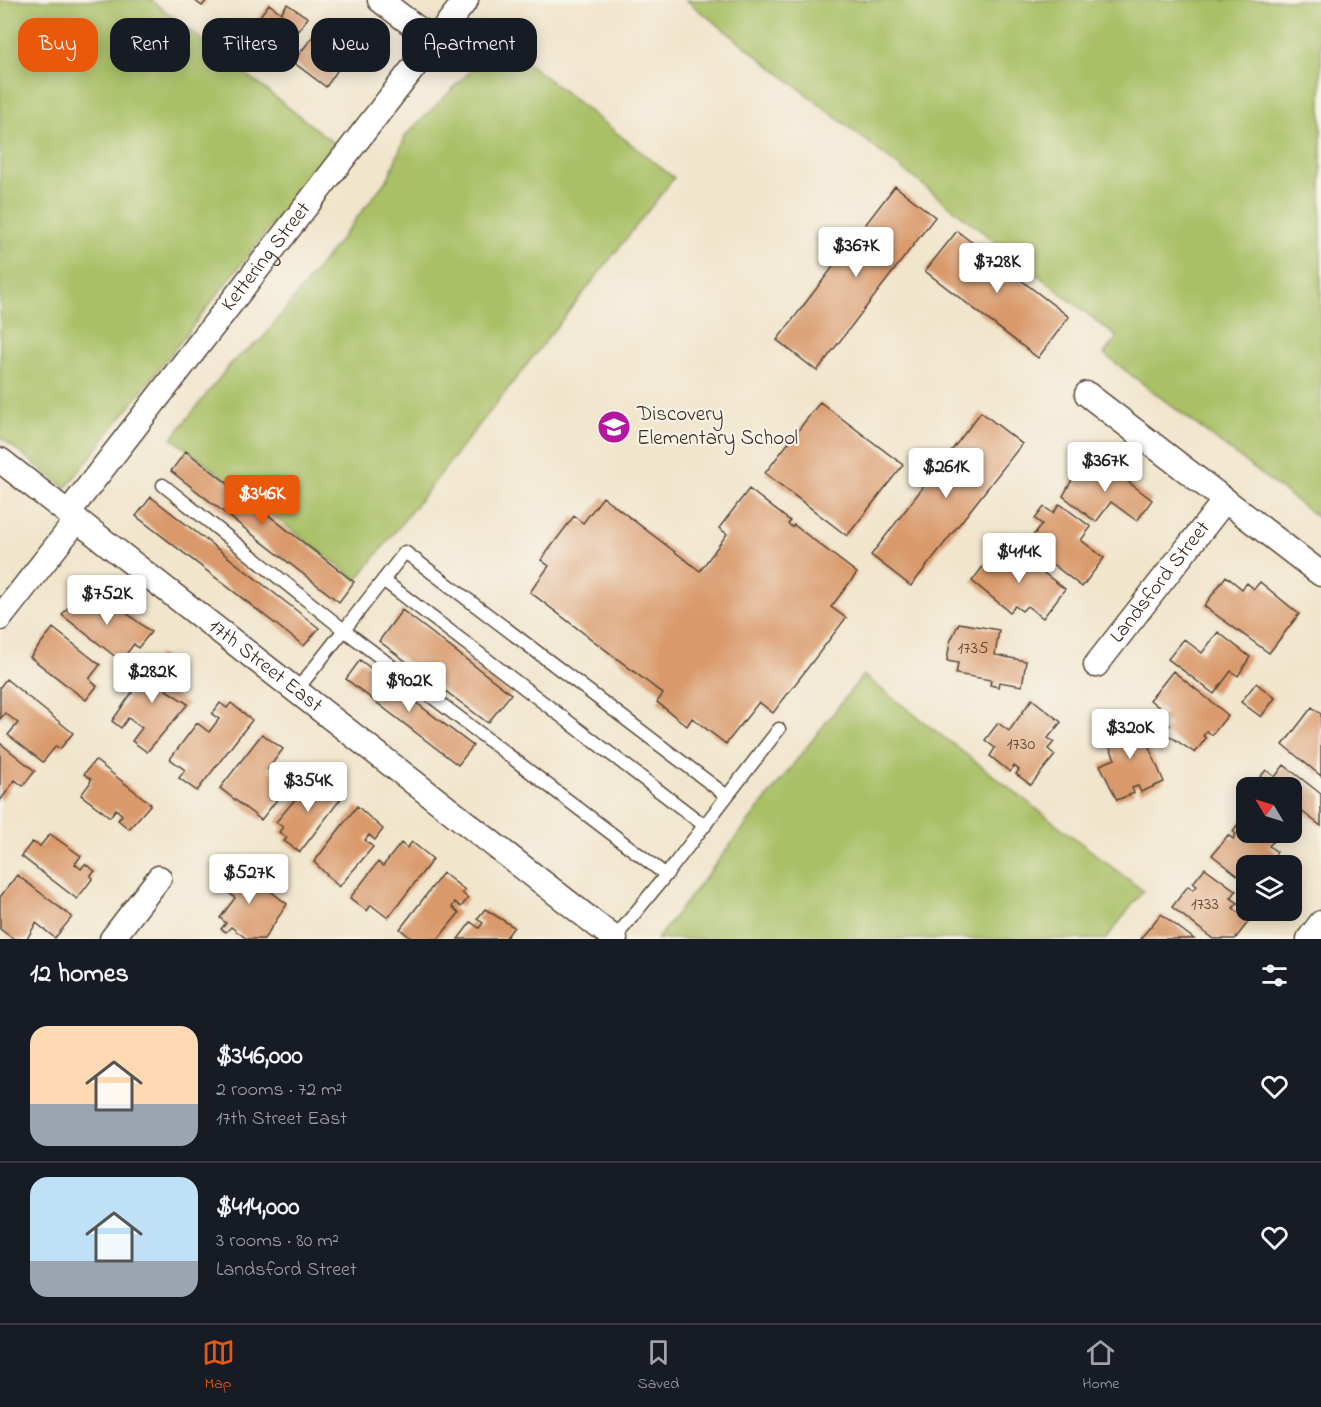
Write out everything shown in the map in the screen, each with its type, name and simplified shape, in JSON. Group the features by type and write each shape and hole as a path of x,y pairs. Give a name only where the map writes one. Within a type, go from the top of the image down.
{"street":[{"path":"380,0 404,18"},
{"name":"Kettering Street","path":"453,18 466,0"},
{"name":"Kettering Street","path":"0,618 72,517 412,72"},
{"path":"1087,394 1321,574"},
{"name":"17th Street East","path":"0,460 615,939"},
{"name":"Landsford Street","path":"1096,665 1225,500"},
{"path":"112,939 159,878"},
{"path":"1309,939 1321,923"}],"lane":[{"path":"163,485 344,630 666,875"},
{"path":"296,691 405,552 727,796"},
{"path":"383,580 705,826"},
{"path":"615,939 779,729"}],"green space":[{"path":"0,0 151,0 174,18 110,18 110,72 190,72 190,31 202,40 202,72 243,72 335,144 66,488 0,437"},
{"path":"686,0 1321,0 1321,520 1104,354 1117,337"},
{"path":"537,70 674,178 357,580 172,438 232,362 264,337 388,178 406,135 470,72 537,72"},
{"path":"863,675 1143,891 1106,939 657,939"}],"building":[{"path":"194,0 207,0 202,6"},
{"path":"269,4 281,13 287,4 308,18 299,29 299,18 258,18"},
{"path":"311,39 311,72 336,72 326,87 299,67 299,54"},
{"path":"895,186 935,217 817,371 777,340"},
{"path":"957,231 1069,317 1038,358 925,271"},
{"path":"820,402 903,465 847,536 765,473"},
{"path":"981,412 1022,444 911,586 871,555"},
{"path":"186,451 354,582 339,602 171,471"},
{"path":"1098,459 1152,500 1137,521 1111,502 1096,522 1063,496 1073,478 1070,475 1077,466 1088,474"},
{"path":"749,489 790,521 788,524 792,527 794,525 857,573 831,607 846,618 773,713 759,702 726,744 692,718 687,726 657,702 663,694 530,592 549,566 541,560 574,516 583,523 603,497 700,571 727,534 719,528"},
{"path":"151,497 319,628 304,646 136,516"},
{"path":"1060,504 1091,527 1081,540 1104,558 1082,587 1027,544 1042,524 1035,519 1044,507 1053,513"},
{"path":"1009,547 1065,589 1043,618 1027,606 1022,611 1015,606 1010,612 972,581 987,561 994,566"},
{"path":"1226,576 1242,589 1247,583 1254,589 1260,582 1299,614 1269,653 1204,606"},
{"path":"89,593 99,600 94,606 107,616 116,605 151,632 138,648 134,644 121,661 62,615 78,594 84,598"},
{"path":"402,610 511,694 488,723 379,641"},
{"path":"959,623 999,630 995,655 1026,661 1022,686 999,682 998,687 990,685 991,680 956,674 958,663 947,661 950,642"},
{"path":"53,628 100,665 89,679 97,686 86,700 30,657"},
{"path":"1218,632 1250,657 1238,676 1231,671 1214,694 1168,659 1184,639 1202,653"},
{"path":"159,654 181,671 166,690 188,704 147,752 132,741 142,728 128,718 121,728 112,721"},
{"path":"360,660 473,746 458,765 346,679"},
{"path":"1173,671 1228,715 1212,735 1207,731 1203,736 1206,738 1195,753 1164,732 1170,725 1161,718 1166,713 1150,700"},
{"path":"6,679 73,733 60,749 56,746 43,762 8,735 18,723 5,713 0,719 0,687"},
{"path":"1256,683 1275,698 1261,717 1241,702"},
{"path":"1032,699 1061,722 1048,738 1054,742 1048,749 1055,755 1031,785 1016,774 1019,770 1014,766 1010,772 990,756 995,748 985,740 998,723 1009,731"},
{"path":"220,703 227,708 231,703 252,720 197,791 179,778 185,770 170,759 197,723 209,732 219,719 212,714"},
{"path":"1312,707 1321,714 1321,776 1283,745"},
{"path":"1136,717 1164,782 1141,792 1138,786 1132,788 1134,793 1117,800 1100,765 1115,759 1103,732"},
{"path":"262,734 283,749 268,769 275,774 277,772 290,783 261,820 220,788"},
{"path":"0,743 35,771 23,786 15,780 0,801"},
{"path":"95,760 151,804 129,829 118,820 122,815 116,809 110,817 81,795 91,779 84,774"},
{"path":"1284,765 1299,777 1275,777"},
{"path":"1266,770 1275,777 1260,777"},
{"path":"314,777 319,781 321,779 343,796 300,852 284,841 287,838 279,832 283,827 276,822"},
{"path":"1302,779 1321,794 1321,826 1302,812"},
{"path":"357,806 383,829 375,840 369,835 365,840 373,847 339,887 314,862"},
{"path":"50,834 81,856 75,864 81,869 85,864 95,871 90,876 93,878 77,899 21,856 32,842 40,846"},
{"path":"1236,834 1236,843 1272,843 1269,846 1277,852 1275,855 1236,855 1236,874 1212,855 1228,835 1233,839"},
{"path":"412,842 433,859 388,918 371,905 367,911 350,898 378,862 383,866 401,843 407,848"},
{"path":"233,862 287,904 264,939 247,939 231,927 226,932 221,929 226,923 220,918 235,898 216,883"},
{"path":"1205,868 1236,891 1231,898 1236,902 1233,908 1236,910 1236,921 1249,921 1235,939 1213,939 1172,907 1188,886 1193,890 1197,886 1193,883"},
{"path":"443,873 465,890 462,893 468,898 461,907 455,902 452,907 459,913 438,939 412,939 400,929"},
{"path":"17,875 72,917 55,938 36,923 27,939 14,939 0,929 0,897"},
{"path":"485,909 514,927 505,939 458,939 471,922 479,928 483,923 477,919"},
{"path":"1161,914 1194,939 1140,939"}],"place":[{"name":"Discovery Elementary School","path":"614,427"}]}
